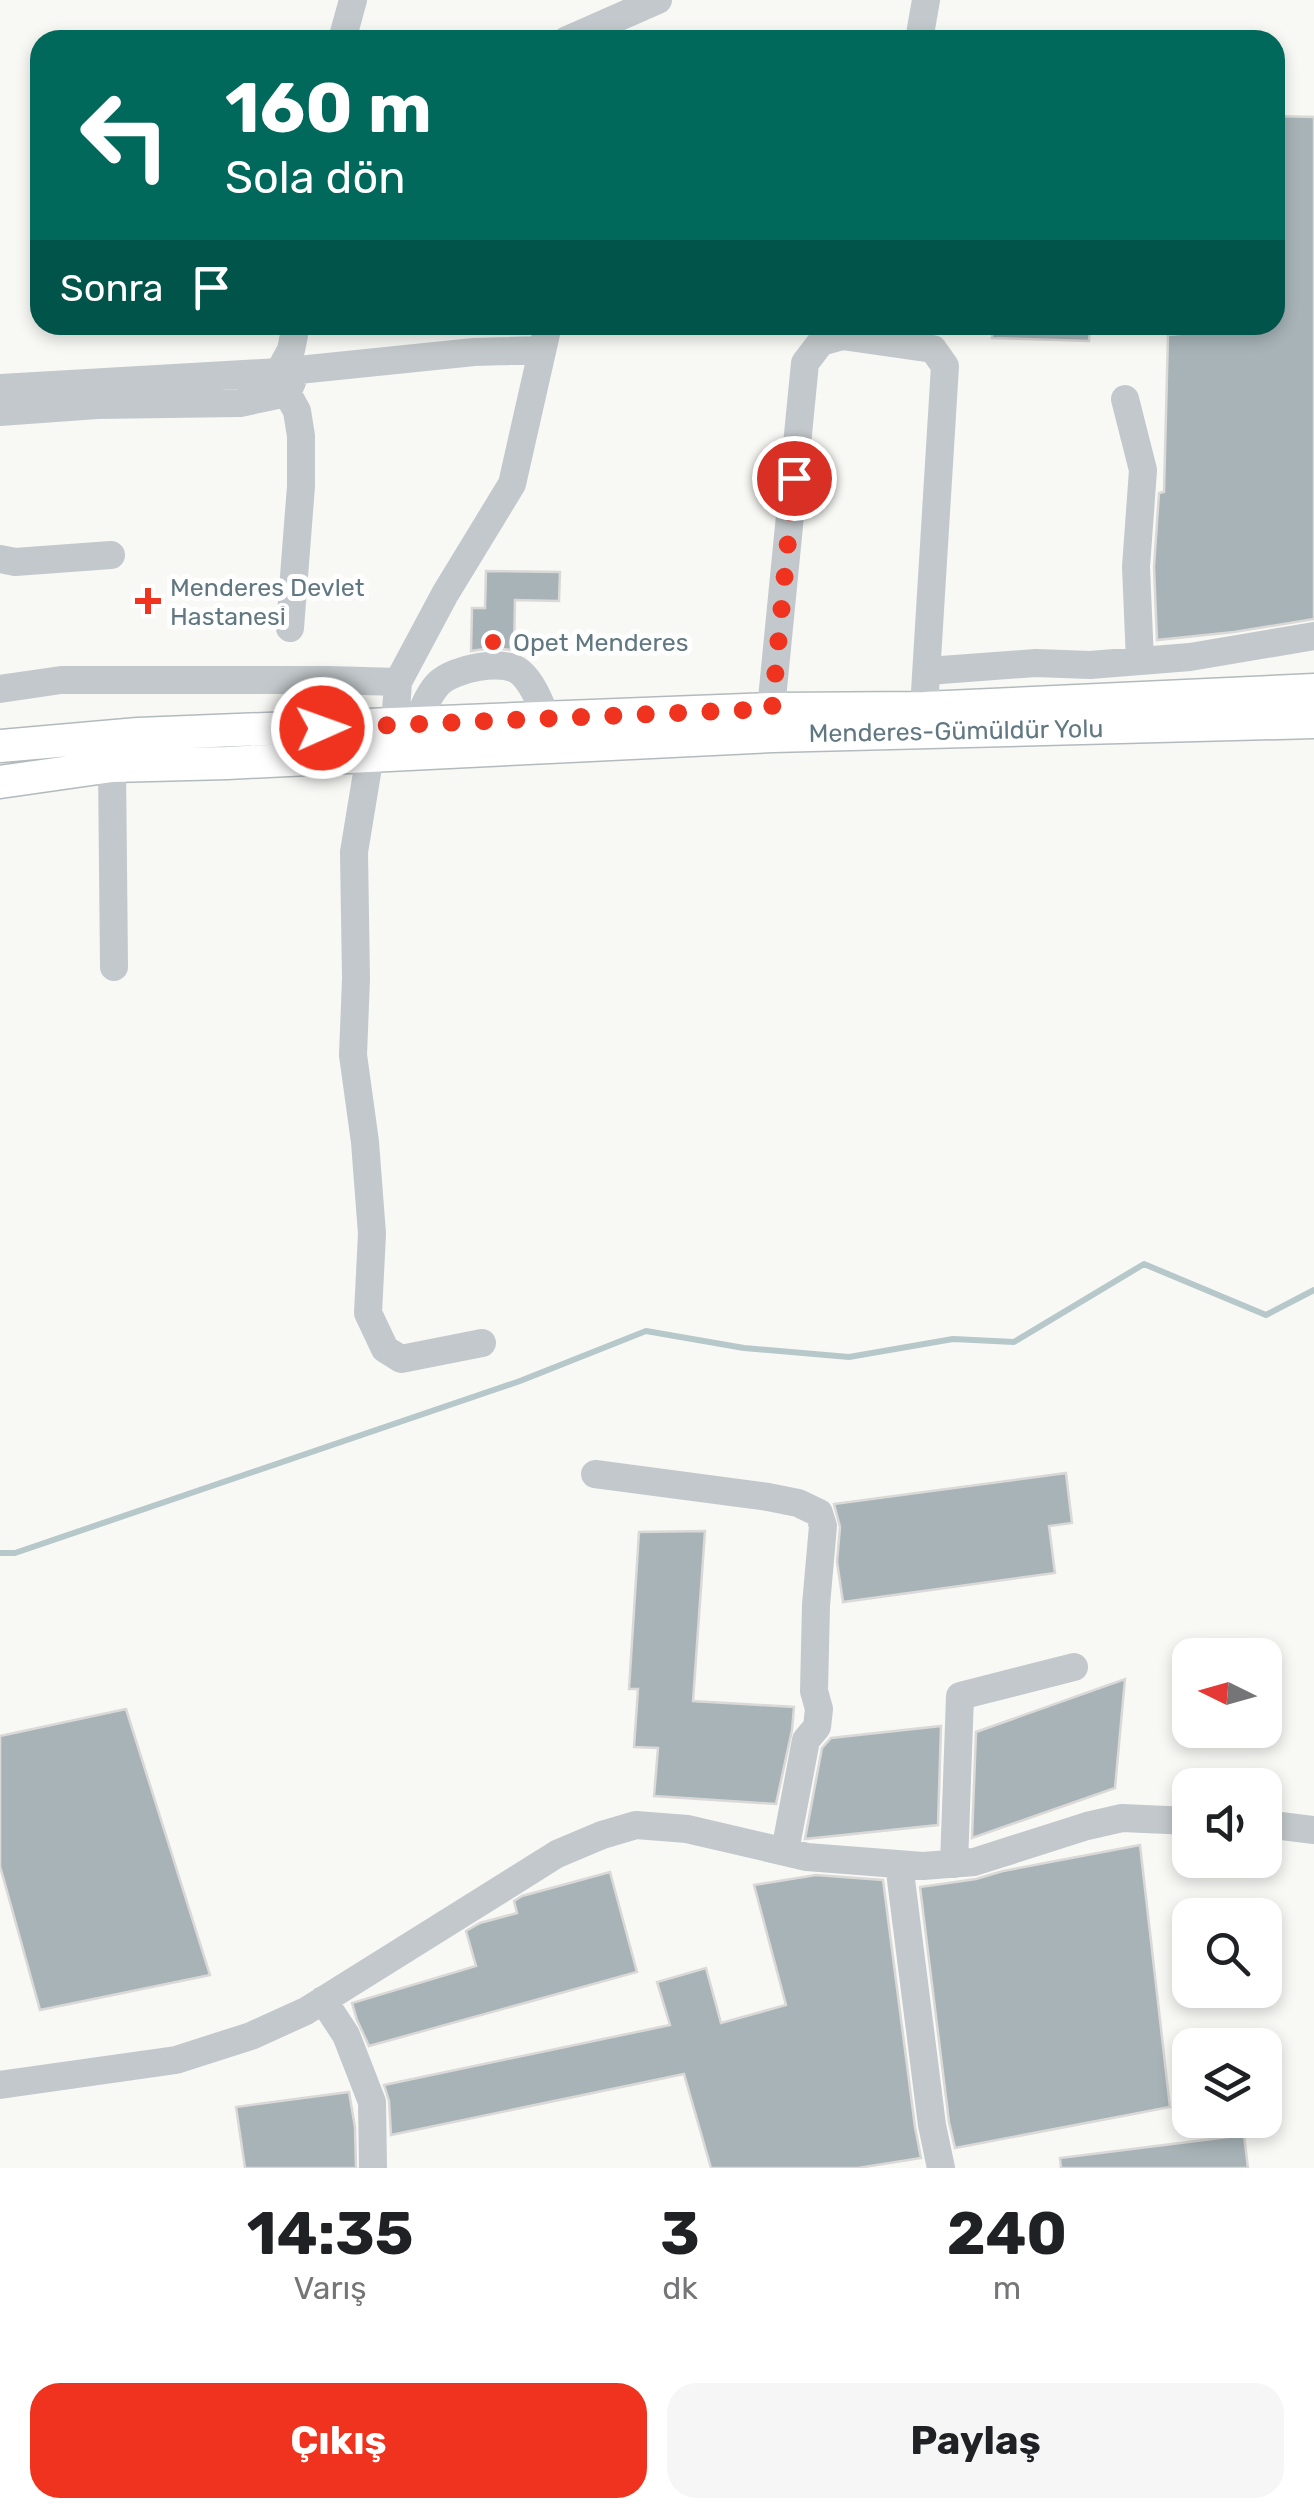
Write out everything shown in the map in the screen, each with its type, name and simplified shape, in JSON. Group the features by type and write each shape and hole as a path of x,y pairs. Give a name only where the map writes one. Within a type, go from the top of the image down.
{"main road":[{"name":"Menderes-Gümüldür Yolu","path":"0,746 138,734 772,709 924,708 1314,690"},
{"name":"Menderes-Gümüldür Yolu","path":"0,782 112,766 772,736 1314,722"}],"street":[{"path":"345,30 353,0"},
{"path":"597,30 658,0"},
{"path":"921,30 926,0"},
{"path":"290,628 301,436 298,412 286,378 294,335"},
{"path":"772,709 805,363 820,342 842,336 933,348 945,366 924,708"},
{"path":"0,388 286,378 545,338 512,484 445,594 398,682 406,724"},
{"path":"0,412 240,402 286,378"},
{"path":"1124,399 1143,470 1136,567 1140,661"},
{"path":"0,559 16,562 111,555"},
{"path":"928,671 1190,657 1314,636"},
{"path":"406,724 442,680 491,665 512,667 522,673 547,718"},
{"path":"0,689 61,680 398,682"},
{"path":"370,755 354,852 353,1055 372,1234 368,1313 385,1349 402,1359 482,1344"},
{"path":"112,766 114,967"},
{"path":"595,1474 768,1496 798,1503 818,1513 823,1526 814,1691 819,1710 817,1726 806,1740 784,1851"},
{"path":"954,1864 960,1696 1074,1667"},
{"path":"0,2086 176,2060 251,2036 306,2011 557,1854 636,1825 687,1829 806,1857 923,1866 974,1862 1122,1818 1172,1819"},
{"path":"1282,1826 1314,1830"},
{"path":"899,1864 932,2125 941,2168"},
{"path":"323,2000 346,2034 372,2102 373,2168"}],"building":[{"path":"1285,116 1314,117 1314,619 1157,640 1154,567 1159,493 1164,492 1168,335 1285,335"},
{"path":"992,335 1089,335 1089,341 992,338"},
{"path":"486,571 560,572 559,601 515,600 514,650 471,651 472,608 485,608"},
{"path":"1066,1473 1072,1523 1049,1526 1055,1573 843,1602 837,1562 840,1527 834,1504"},
{"path":"705,1531 693,1701 794,1707 776,1804 654,1796 658,1748 634,1747 638,1689 629,1689 639,1532"},
{"path":"1125,1679 1115,1788 972,1838 976,1732"},
{"path":"126,1709 210,1975 40,2010 0,1866 0,1736"},
{"path":"941,1726 938,1825 805,1839 822,1748 831,1738"},
{"path":"1140,1845 1170,2107 955,2148 920,1887"},
{"path":"610,1872 637,1972 369,2046 352,2003 476,1966 466,1931 517,1913 514,1901 522,1896"},
{"path":"816,1875 883,1880 921,2158 858,2168 711,2168 684,2074 391,2135 384,2085 670,2025 657,1982 706,1968 721,2023 786,2005 754,1885"},
{"path":"349,2092 356,2168 245,2168 236,2107"},
{"path":"1244,2138 1248,2168 1061,2168 1060,2158"}],"waterway":[{"path":"0,1553 15,1553 520,1381 646,1331 744,1348 849,1357 953,1339 1014,1342 1144,1264 1266,1315 1314,1290"}],"place":[{"name":"Menderes Devlet Hastanesi","path":"148,601"},
{"name":"Opet Menderes","path":"493,642"}],"route":[{"path":"322,728 772,709 794,478"}]}
